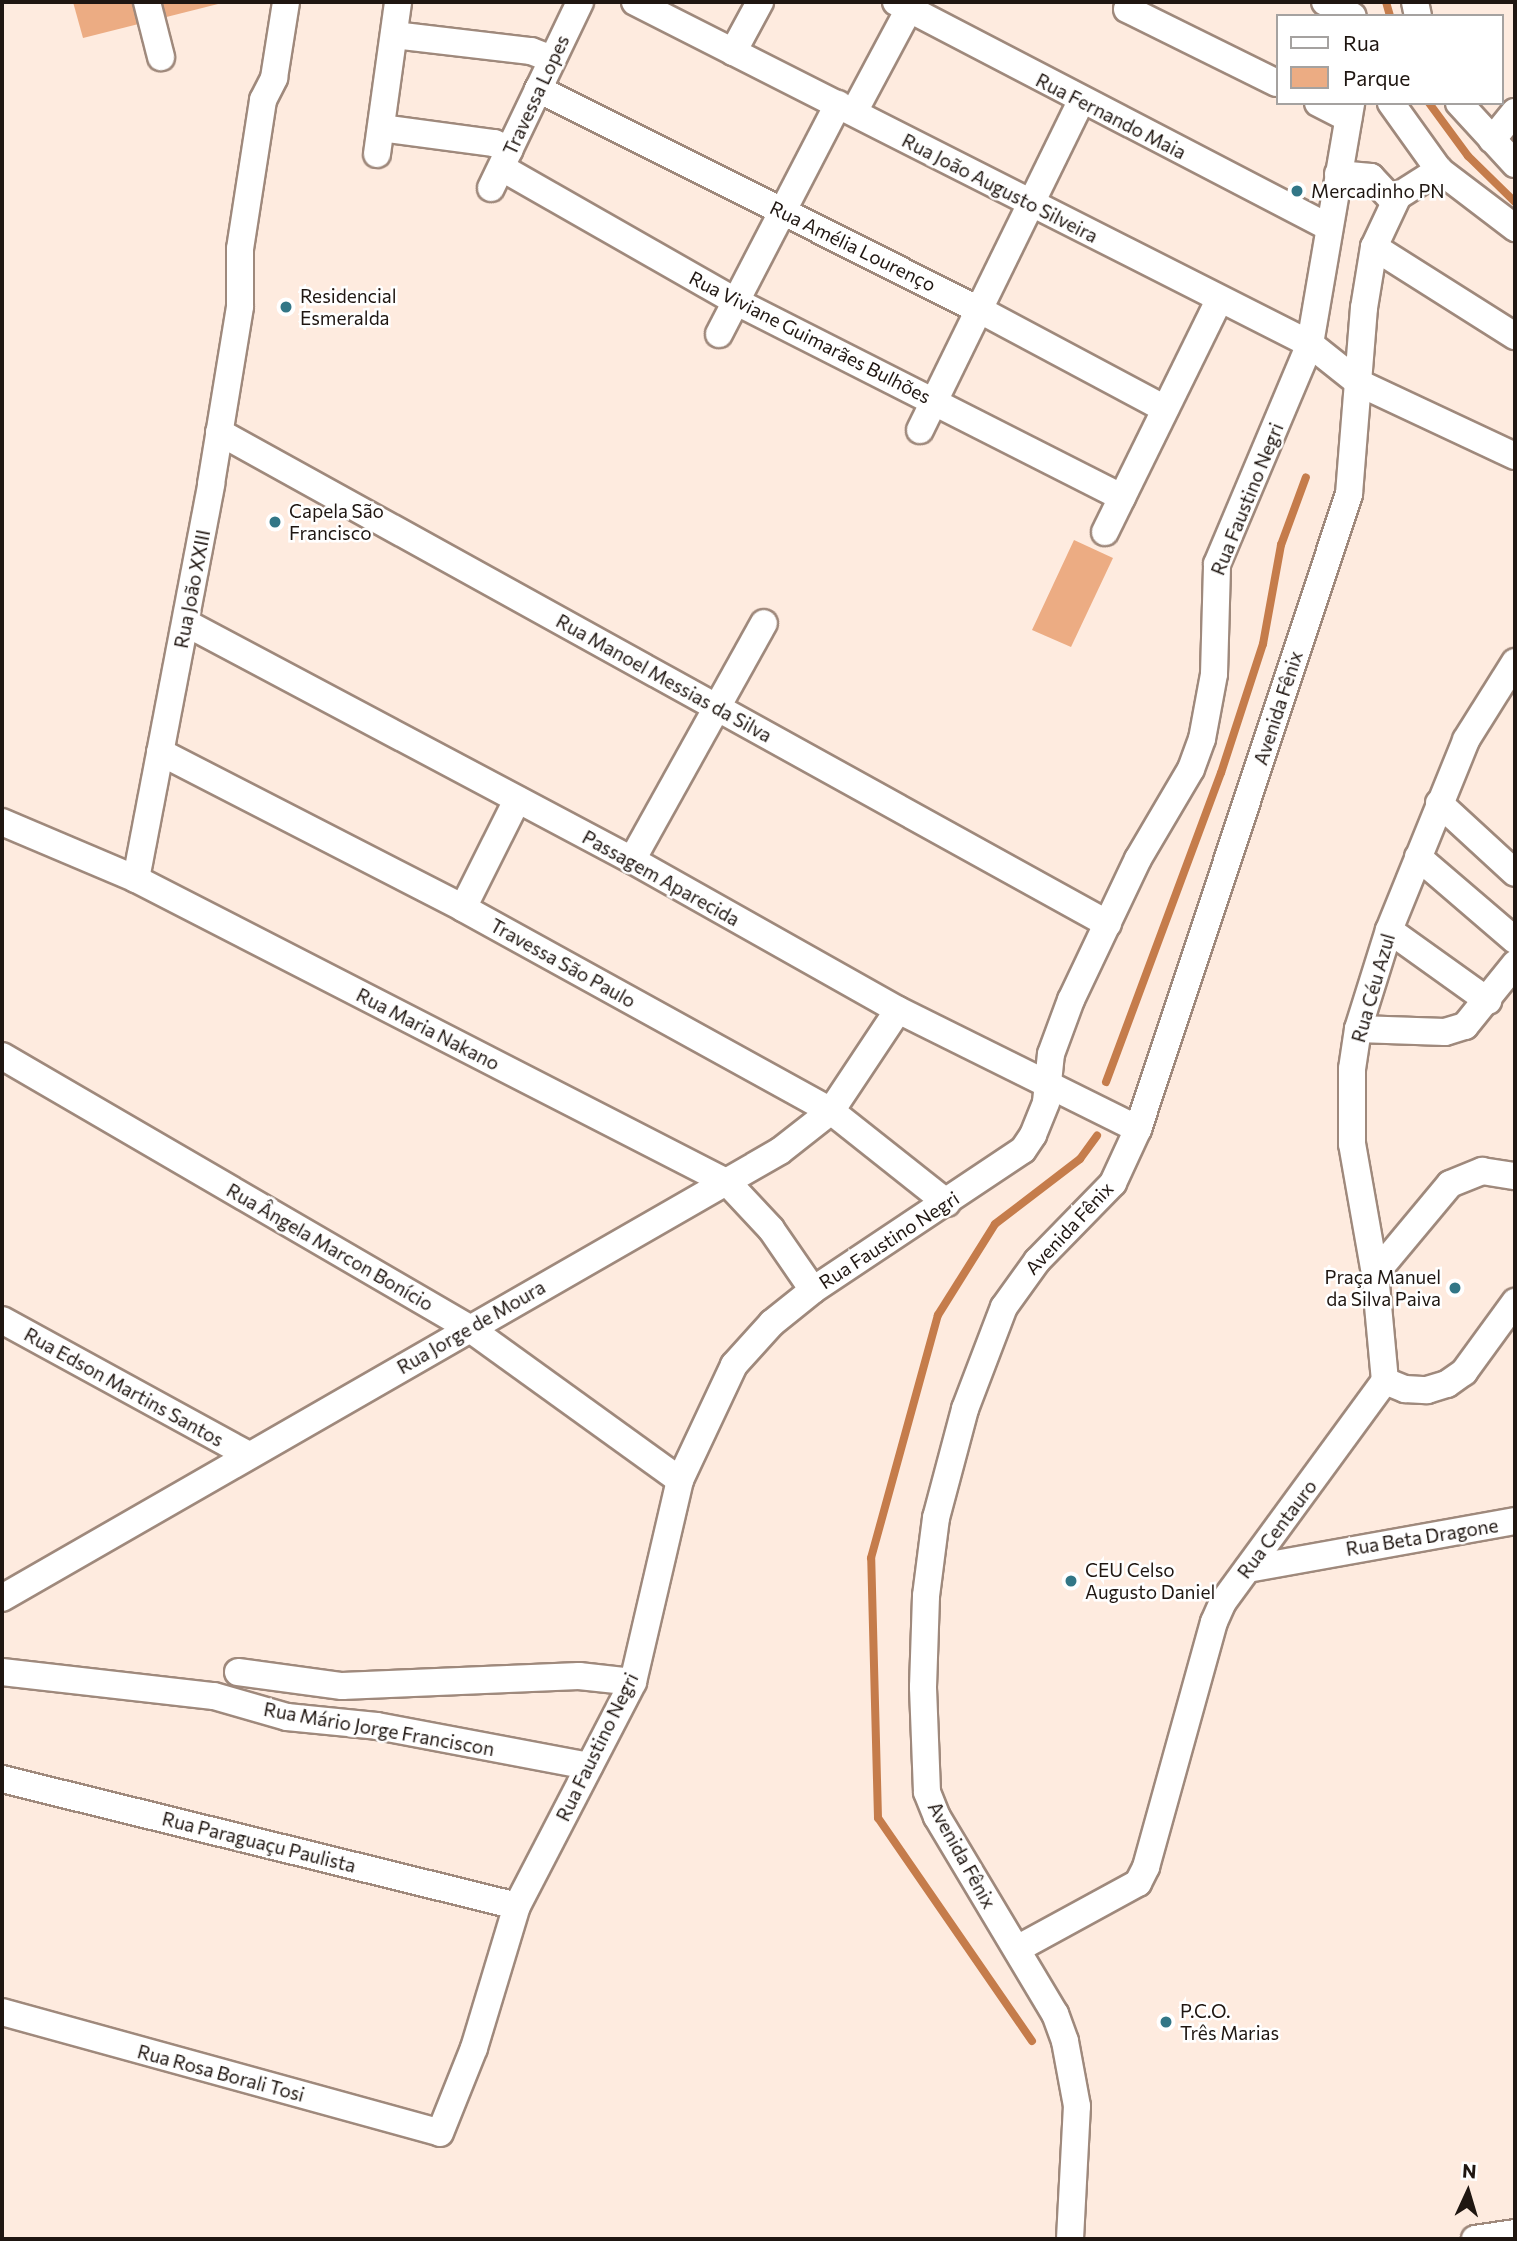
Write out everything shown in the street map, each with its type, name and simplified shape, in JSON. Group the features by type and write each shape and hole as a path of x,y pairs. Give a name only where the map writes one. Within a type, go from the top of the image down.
{"street":[{"path":"147,2 161,57"},
{"name":"Rua João XXIII","path":"136,879 186,623 219,432 241,298 240,250 263,100 274,78 286,2"},
{"path":"398,2 394,35 531,51 552,58"},
{"name":"Travessa Lopes","path":"501,169 580,2"},
{"name":"Rua João Augusto Silveira","path":"635,2 1310,344 1359,383 1515,456"},
{"path":"733,52 760,2"},
{"path":"1325,2 1350,14"},
{"path":"719,334 783,212 846,108 902,5"},
{"name":"Rua Fernando Maia","path":"902,5 1081,102 1329,227"},
{"path":"1127,9 1276,83"},
{"name":"Rua Viviane Guimarães Bulhões","path":"394,35 379,141 494,143 501,169 735,301 1122,497"},
{"name":"Rua Amélia Lourenço","path":"538,89 978,309 1165,409"},
{"path":"920,430 931,400 1081,102"},
{"path":"1326,105 1349,111"},
{"path":"1392,105 1439,170 1515,228"},
{"path":"1461,105 1515,164"},
{"name":"Rua Faustino Negri","path":"440,2133 474,2048 517,1906 633,1682 680,1480 734,1365 772,1323 813,1290 1023,1150 1041,1117 1059,1028 1138,859 1191,769 1202,739 1214,674 1217,564 1310,344 1349,111"},
{"path":"1492,140 1515,112"},
{"path":"1338,174 1371,177 1394,202 1439,170"},
{"name":"Avenida Fênix","path":"1075,2232 1077,2106 1072,2068 1055,2014 937,1817 927,1792 923,1686 930,1555 965,1409 1004,1307 1037,1261 1113,1183 1138,1129 1349,494 1374,247 1394,202"},
{"path":"1374,247 1515,336"},
{"path":"1105,532 1219,300"},
{"name":"Rua Manoel Messias da Silva","path":"219,432 1108,924"},
{"name":"Passagem Aparecida","path":"186,623 632,860 898,1010 1138,1129"},
{"path":"632,860 764,623"},
{"name":"Rua Céu Azul","path":"1385,1381 1375,1274 1352,1144 1352,1069 1357,1029 1389,930 1466,740 1515,662"},
{"name":"Travessa São Paulo","path":"160,752 463,908 831,1111 947,1203"},
{"path":"463,908 517,800"},
{"path":"1439,803 1515,873"},
{"name":"Rua Maria Nakano","path":"2,822 136,879 728,1183 771,1229 813,1290"},
{"path":"1418,857 1515,940"},
{"path":"1389,930 1488,1000"},
{"path":"1357,1029 1445,1032 1465,1026 1515,964"},
{"name":"Rua Jorge de Moura","path":"2,1598 247,1454 728,1183 780,1151 831,1111 898,1010"},
{"name":"Rua Ângela Marcon Bonício","path":"2,1056 469,1328 680,1480"},
{"path":"1375,1274 1450,1184 1482,1171 1515,1176"},
{"path":"1385,1381 1405,1389 1427,1390 1447,1384 1464,1371 1515,1301"},
{"name":"Rua Edson Martins Santos","path":"2,1320 247,1454"},
{"name":"Rua Centauro","path":"1017,1949 1129,1892 1143,1875 1214,1622 1248,1569 1385,1381"},
{"name":"Rua Beta Dragone","path":"1248,1569 1329,1552 1515,1521"},
{"name":"Rua Beta Dragone","path":"1277,1530 1329,1552"},
{"name":"Rua Mário Jorge Franciscon","path":"2,1672 203,1694 287,1717 377,1726 589,1766"},
{"path":"238,1672 342,1686 579,1676 633,1682"},
{"name":"Rua Paraguaçu Paulista","path":"2,1779 517,1906"},
{"name":"Rua Rosa Borali Tosi","path":"2,2012 440,2133"},
{"path":"1475,2239 1515,2233"}],"green space":[{"path":"73,2 226,2 83,38"},
{"path":"1074,540 1113,558 1071,647 1032,630"}],"waterway":[{"path":"1386,2 1389,14"},
{"path":"1430,105 1468,156 1515,202"},
{"path":"1106,1082 1221,773 1263,644 1281,545 1306,477"},
{"path":"1032,2041 878,1818 871,1558 938,1315 995,1224 1080,1159 1097,1136"}],"place":[{"name":"Mercadinho PN","path":"1297,191"},
{"name":"Residencial Esmeralda","path":"286,307"},
{"name":"Capela São Francisco","path":"275,522"},
{"name":"Praça Manuel da Silva Paiva","path":"1455,1288"},
{"name":"CEU Celso Augusto Daniel","path":"1071,1581"},
{"name":"P.C.O. Três Marias","path":"1166,2022"}]}
